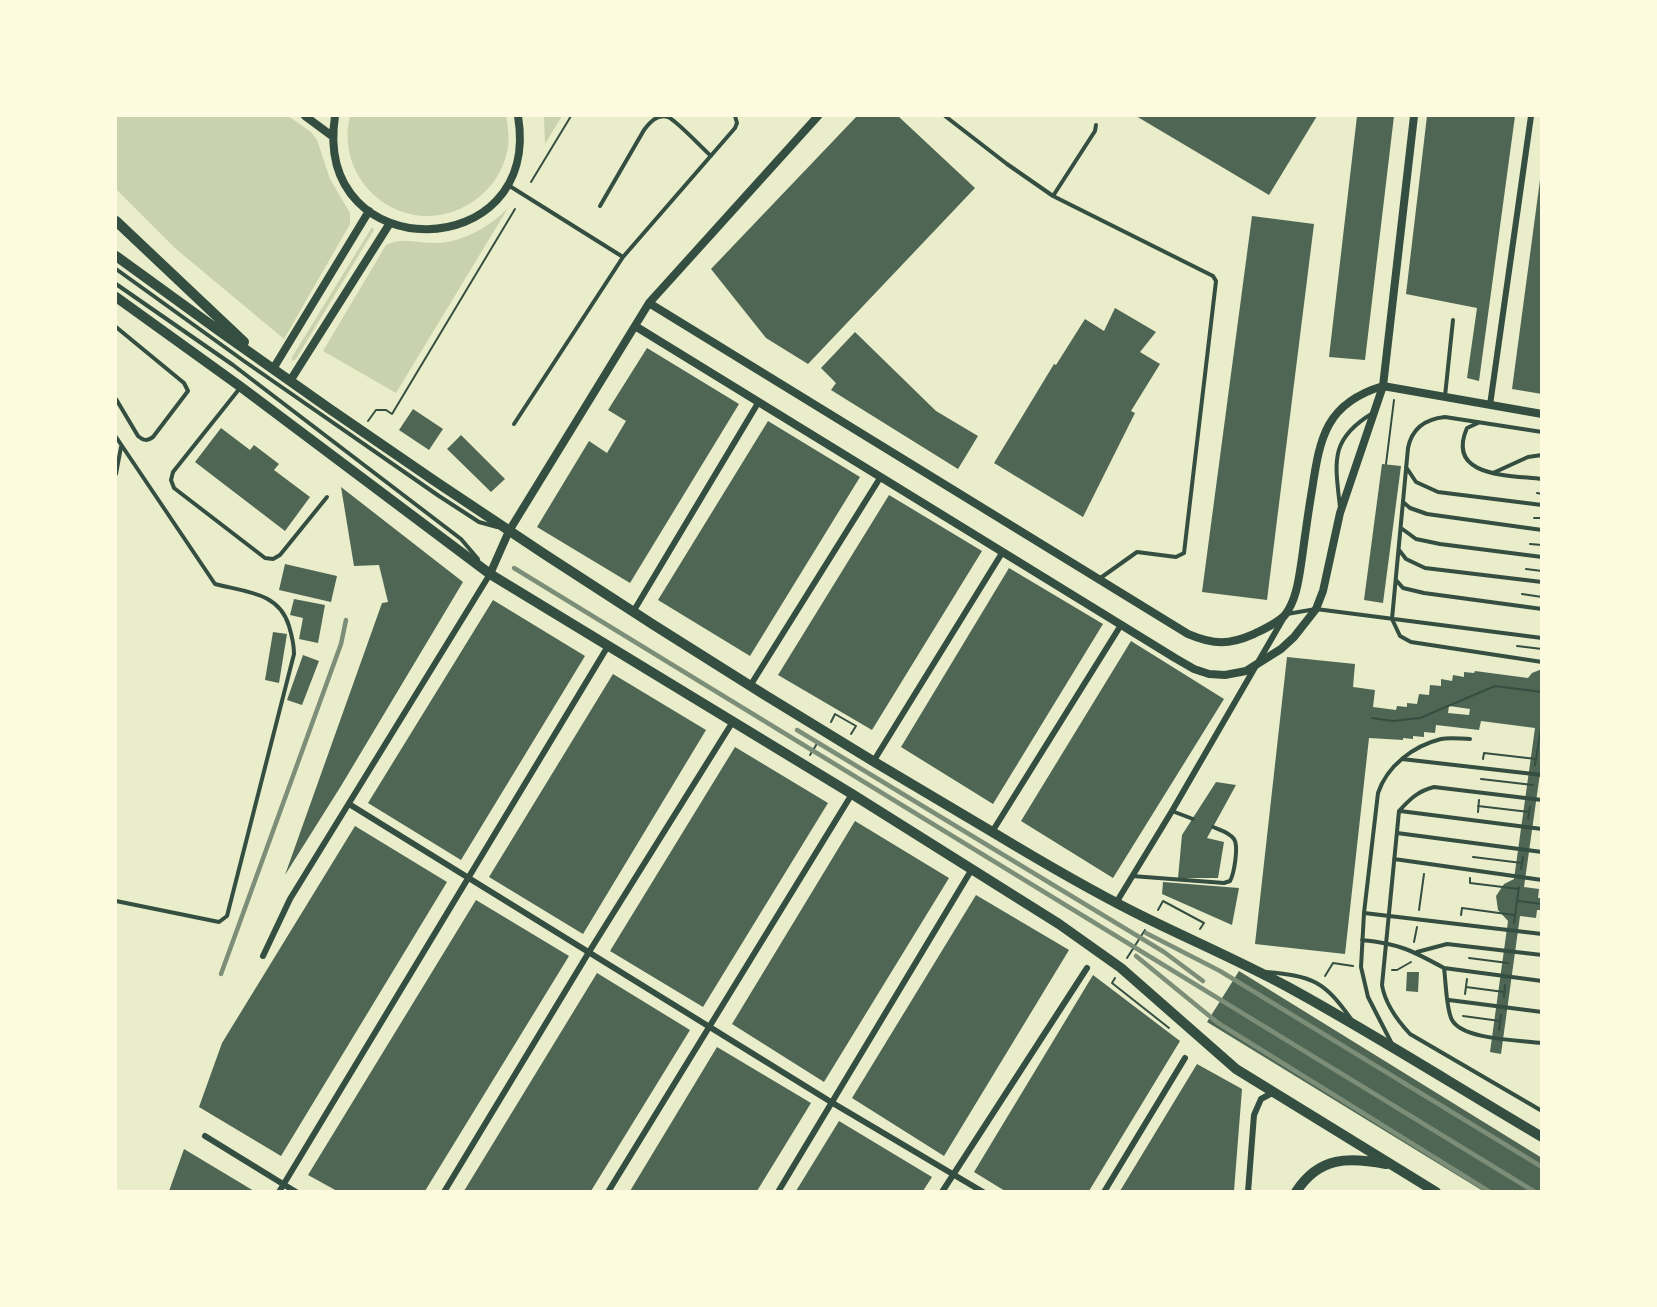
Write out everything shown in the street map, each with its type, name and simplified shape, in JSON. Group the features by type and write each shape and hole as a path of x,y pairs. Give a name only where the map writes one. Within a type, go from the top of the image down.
{"main road":[{"path":"116,221 273,369"},
{"path":"116,256 290,381 509,531 633,612 873,762 1116,903 1257,971 1357,1027 1542,1137"},
{"path":"116,298 240,387 490,574 972,869 1098,951 1236,1069 1436,1191"},
{"path":"1296,1191 1319,1168 1331,1162 1360,1159 1395,1166"}],"street":[{"path":"305,116 332,136"},
{"path":"335,116 332,136 335,157 341,177 353,195 369,211 390,223 416,230 452,227 469,221 491,206 508,184 518,160 521,134 518,116"},
{"path":"263,956 290,899 490,574 509,531 649,303 818,116"},
{"path":"635,326 1002,553 1201,671 1225,675 1246,671 1294,637 1316,609 1323,591 1330,551 1341,513 1383,387 1414,116"},
{"path":"1490,405 1531,116"},
{"path":"273,369 369,211"},
{"path":"290,381 390,223"},
{"path":"649,303 1188,634 1210,642 1228,642 1271,626 1285,615"},
{"path":"1116,903 1285,615 1298,585 1317,454 1333,418 1347,402 1363,392 1383,387 1542,414"},
{"path":"633,612 758,403"},
{"path":"750,686 880,478"},
{"path":"873,762 1002,553"},
{"path":"992,832 1121,625"},
{"path":"279,1191 608,646"},
{"path":"444,1191 732,723"},
{"path":"609,1191 852,795"},
{"path":"349,804 831,1102 983,1191"},
{"path":"778,1191 972,869"},
{"path":"942,1191 1087,968"},
{"path":"1104,1191 1185,1058"},
{"path":"1248,1191 1254,1115 1261,1099 1274,1092"},
{"path":"205,1136 296,1191"}],"lane":[{"path":"514,424 623,257 735,128 737,123 735,116"},
{"path":"945,116 1053,196 1212,276 1217,284 1184,554 1176,557 1137,552 1099,579"},
{"path":"600,206 644,130 651,121 658,117 669,118 711,156"},
{"path":"1053,196 1095,131 1096,125"},
{"path":"508,184 623,257"},
{"path":"116,269 244,361 459,509 479,522 509,531"},
{"path":"116,285 233,364 443,525 461,539 490,574"},
{"path":"1445,397 1453,320"},
{"path":"116,327 184,383 188,391 148,441 138,436 116,399"},
{"path":"240,387 173,472 171,480 174,488 265,558 280,555 327,497"},
{"path":"1341,513 1336,467 1339,446 1352,428 1374,412"},
{"path":"1542,432 1445,417 1434,418 1415,430 1410,438 1406,466 1392,619 1400,636 1411,642 1542,662"},
{"path":"1481,422 1472,424 1464,435 1463,449 1473,467 1482,472 1542,479"},
{"path":"116,436 215,584 270,599 278,605 285,614 294,644 294,654 226,916 219,922 116,901"},
{"path":"116,474 121,446"},
{"path":"1492,473 1528,457 1542,455"},
{"path":"1406,466 1416,482 1438,492 1542,505"},
{"path":"1402,501 1410,508 1427,514 1542,530"},
{"path":"1400,528 1416,539 1440,544 1542,557"},
{"path":"1398,549 1406,559 1425,568 1542,582"},
{"path":"1396,579 1403,588 1424,593 1542,609"},
{"path":"1285,615 1316,609 1542,638"},
{"path":"1395,1050 1368,997 1361,967 1364,913 1378,793 1387,774 1401,759 1419,748 1442,739 1470,739"},
{"path":"1401,759 1542,775"},
{"path":"1542,800 1434,787 1422,790 1410,798 1399,811 1382,985 1384,996 1398,1021 1410,1034 1542,1111"},
{"path":"1172,811 1193,819"},
{"path":"1399,811 1542,829"},
{"path":"1132,876 1224,883 1230,881 1233,876 1236,843 1233,837 1213,827"},
{"path":"1397,833 1542,852"},
{"path":"1394,859 1542,880"},
{"path":"1364,913 1542,934"},
{"path":"1362,940 1400,946 1444,968 1542,981"},
{"path":"1416,952 1447,944 1542,955"},
{"path":"1444,968 1453,1022 1461,1029 1473,1034 1542,1043"},
{"path":"1257,971 1296,975 1321,984 1332,993 1357,1027"},
{"path":"1449,1000 1542,1012"}],"path":[{"path":"531,182 571,116"},
{"path":"362,430 376,410 386,410 392,414 515,209"},
{"path":"1386,464 1395,388"},
{"path":"1537,493 1542,494"},
{"path":"1534,518 1542,518"},
{"path":"1530,544 1542,545"},
{"path":"1526,569 1542,571"},
{"path":"1522,594 1542,597"},
{"path":"1517,646 1542,649"},
{"path":"1372,718 1393,721 1420,718 1495,686 1542,692"},
{"path":"829,724 836,714 856,726"},
{"path":"805,764 823,734"},
{"path":"1484,753 1536,759"},
{"path":"1481,779 1533,785"},
{"path":"1478,806 1529,812"},
{"path":"1473,857 1522,863"},
{"path":"1470,883 1519,889"},
{"path":"1158,910 1163,901 1204,923"},
{"path":"1517,901 1542,904"},
{"path":"1462,908 1515,915"},
{"path":"1123,964 1146,928"},
{"path":"1461,1029 1469,958 1508,963"},
{"path":"1118,974 1112,983 1153,1016"},
{"path":"1466,987 1504,992"},
{"path":"1462,1016 1500,1021"}],"green space":[{"path":"116,116 288,116 311,132 317,140 330,179 350,213 350,224 284,339 176,249 116,189"},
{"path":"350,116 506,116 509,138 507,152 496,178 477,199 465,207 437,215 423,216 405,213 374,195 354,168 349,151"},
{"path":"544,116 562,116 545,144"},
{"path":"508,208 396,393 323,351 386,245 398,241 437,243 457,240 485,227"},
{"path":"372,227 374,230 296,359 292,361 292,357"}],"building":[{"path":"857,116 898,116 975,188 808,364 766,338 711,269"},
{"path":"1136,116 1317,116 1269,195"},
{"path":"1357,116 1394,116 1365,360 1329,357"},
{"path":"1427,116 1515,116 1479,381 1467,378 1477,308 1406,294"},
{"path":"1540,180 1542,180 1542,394 1512,389"},
{"path":"1252,216 1314,224 1267,600 1202,592"},
{"path":"1115,308 1156,332 1140,352 1160,364 1131,411 1135,413 1083,517 994,463 1054,364 1056,365 1085,319 1104,331"},
{"path":"855,332 936,411 978,436 958,469 831,390 836,383 821,368"},
{"path":"647,348 739,404 630,583 537,527 589,441 607,453 626,421 608,410"},
{"path":"413,409 443,429 429,450 399,430"},
{"path":"768,421 860,477 750,656 658,600"},
{"path":"221,428 250,450 254,445 279,464 274,470 310,497 285,531 195,462"},
{"path":"461,435 505,479 491,492 447,449"},
{"path":"1382,464 1401,466 1383,603 1364,600"},
{"path":"341,487 463,582 285,875 382,603 388,602 379,565 354,566"},
{"path":"889,495 982,551 872,730 778,675"},
{"path":"285,564 337,576 331,602 279,590"},
{"path":"1009,568 1103,624 993,804 901,747"},
{"path":"294,599 325,605 318,643 299,639 303,618 290,615"},
{"path":"493,600 585,656 461,860 368,803"},
{"path":"273,632 287,634 279,683 265,680"},
{"path":"1131,641 1224,699 1113,878 1021,821"},
{"path":"303,655 319,661 302,705 287,700"},
{"path":"1287,657 1355,664 1353,687 1375,690 1373,707 1396,710 1397,706 1407,707 1407,703 1417,704 1419,694 1429,695 1430,685 1441,686 1441,679 1452,681 1453,675 1464,677 1464,672 1474,673 1475,671 1528,678 1532,673 1542,669 1542,759 1524,887 1539,889 1538,898 1542,898 1542,910 1537,910 1536,918 1520,916 1501,1054 1490,1052 1508,921 1498,910 1496,896 1504,884 1514,879 1535,728 1481,721 1479,730 1436,725 1435,733 1424,732 1424,737 1413,736 1413,739 1403,738 1403,740 1369,738 1345,954 1255,944","holes":["1449,706 1470,709 1469,715 1448,713"]},
{"path":"613,674 706,730 583,934 489,877"},
{"path":"735,747 828,803 703,1007 610,951"},
{"path":"1216,782 1236,785 1207,838 1224,842 1218,878 1178,878 1182,835"},
{"path":"855,821 949,878 824,1082 732,1024"},
{"path":"355,826 447,882 281,1156 199,1107 222,1043"},
{"path":"1163,882 1239,888 1232,925 1162,894"},
{"path":"976,895 1069,950 944,1156 852,1098"},
{"path":"476,900 569,956 425,1191 337,1191 308,1175"},
{"path":"1239,971 1542,1158 1542,1191 1483,1191 1207,1022"},
{"path":"1407,972 1419,972 1418,992 1406,991"},
{"path":"597,973 690,1030 591,1191 464,1191"},
{"path":"1093,975 1180,1041 1089,1191 1005,1191 974,1172"},
{"path":"717,1047 811,1103 757,1191 630,1191"},
{"path":"1197,1064 1242,1089 1234,1191 1120,1191"},
{"path":"839,1121 932,1177 923,1191 796,1191"},
{"path":"184,1149 254,1191 169,1191"}],"railway":[{"path":"514,568 1535,1192"},
{"path":"221,974 341,644 346,620"},
{"path":"797,730 1164,952 1203,981"},
{"path":"1146,933 1220,971 1542,1167"},
{"path":"1136,956 1218,1023 1490,1192"}]}
